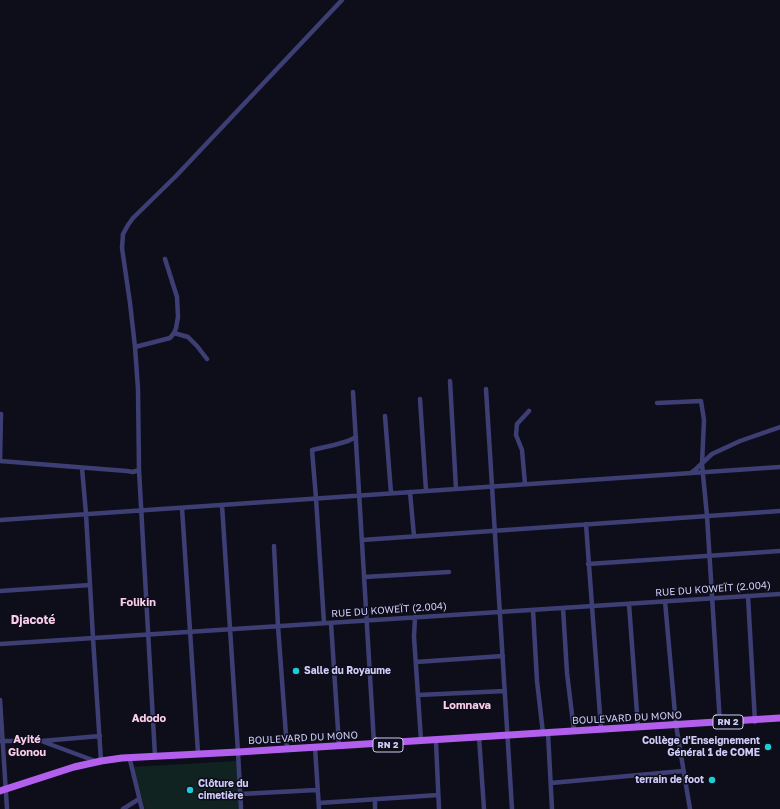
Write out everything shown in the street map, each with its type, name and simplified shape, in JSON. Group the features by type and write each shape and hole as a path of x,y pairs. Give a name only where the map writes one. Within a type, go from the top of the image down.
{"main road":[{"name":"BOULEVARD DU MONO","path":"3,792 106,762 676,727 780,719"},
{"name":"BOULEVARD DU MONO","path":"546,734 638,727 676,727"},
{"name":"BOULEVARD DU MONO","path":"3,792 74,767 99,761 122,758 198,753 238,753 287,748 315,748 422,740 435,741"}],"street":[{"path":"155,756 140,510 138,389 135,347 122,248 123,234 128,225 142,210 342,0"},
{"path":"135,347 170,338 174,333 178,317 178,304 175,288 165,259"},
{"path":"174,333 188,337 207,359"},
{"path":"450,381 456,489"},
{"path":"486,389 512,809"},
{"path":"353,392 374,743"},
{"path":"420,399 426,491"},
{"path":"657,403 701,401 704,420 702,464 707,516 720,724"},
{"path":"525,484 522,450 516,435 517,424 529,411"},
{"path":"1,414 0,462 133,472 139,470"},
{"path":"385,416 391,493"},
{"path":"690,473 712,454 740,441 780,427"},
{"path":"324,623 312,450 348,441 356,437"},
{"path":"0,520 780,467"},
{"path":"42,741 99,761 100,736 82,468"},
{"path":"410,492 414,536"},
{"path":"222,505 241,809"},
{"path":"182,508 198,753"},
{"path":"362,540 780,510"},
{"path":"586,524 601,730"},
{"path":"274,546 287,748"},
{"path":"588,564 780,552"},
{"path":"364,578 449,572"},
{"path":"0,591 90,586"},
{"name":"RUE DU KOWEÏT (2.004)","path":"0,644 780,594"},
{"path":"748,596 755,721"},
{"path":"665,601 676,727 690,809"},
{"path":"629,604 638,727"},
{"path":"563,608 567,673 574,731"},
{"path":"533,610 537,681 546,734 552,809"},
{"path":"415,617 414,637 422,740"},
{"path":"331,623 339,746"},
{"path":"416,662 503,656"},
{"path":"418,695 505,691"},
{"path":"0,700 3,792 7,809"},
{"path":"1,741 42,741 100,736"},
{"path":"479,738 484,809"},
{"path":"435,741 439,809"},
{"path":"315,748 319,809"},
{"path":"130,760 142,809"},
{"path":"551,783 684,771"},
{"path":"240,794 317,790"},
{"path":"318,803 438,795"},
{"path":"124,809 139,799"},
{"path":"375,799 376,809"}],"green space":[{"name":"Clôture du cimetière","path":"237,761 240,809 145,809 133,767"}],"place":[{"name":"Salle du Royaume","path":"296,671"},
{"name":"Collège d'Enseignement Général 1 de COME","path":"768,747"},
{"name":"terrain de foot","path":"712,780"},
{"name":"Clôture du cimetière","path":"190,790"}],"district":[{"name":"Folikin","path":"138,603"},
{"name":"Djacoté","path":"33,620"},
{"name":"Lomnava","path":"467,706"},
{"name":"Adodo","path":"149,719"},
{"name":"Ayité Glonou","path":"27,746"}]}
